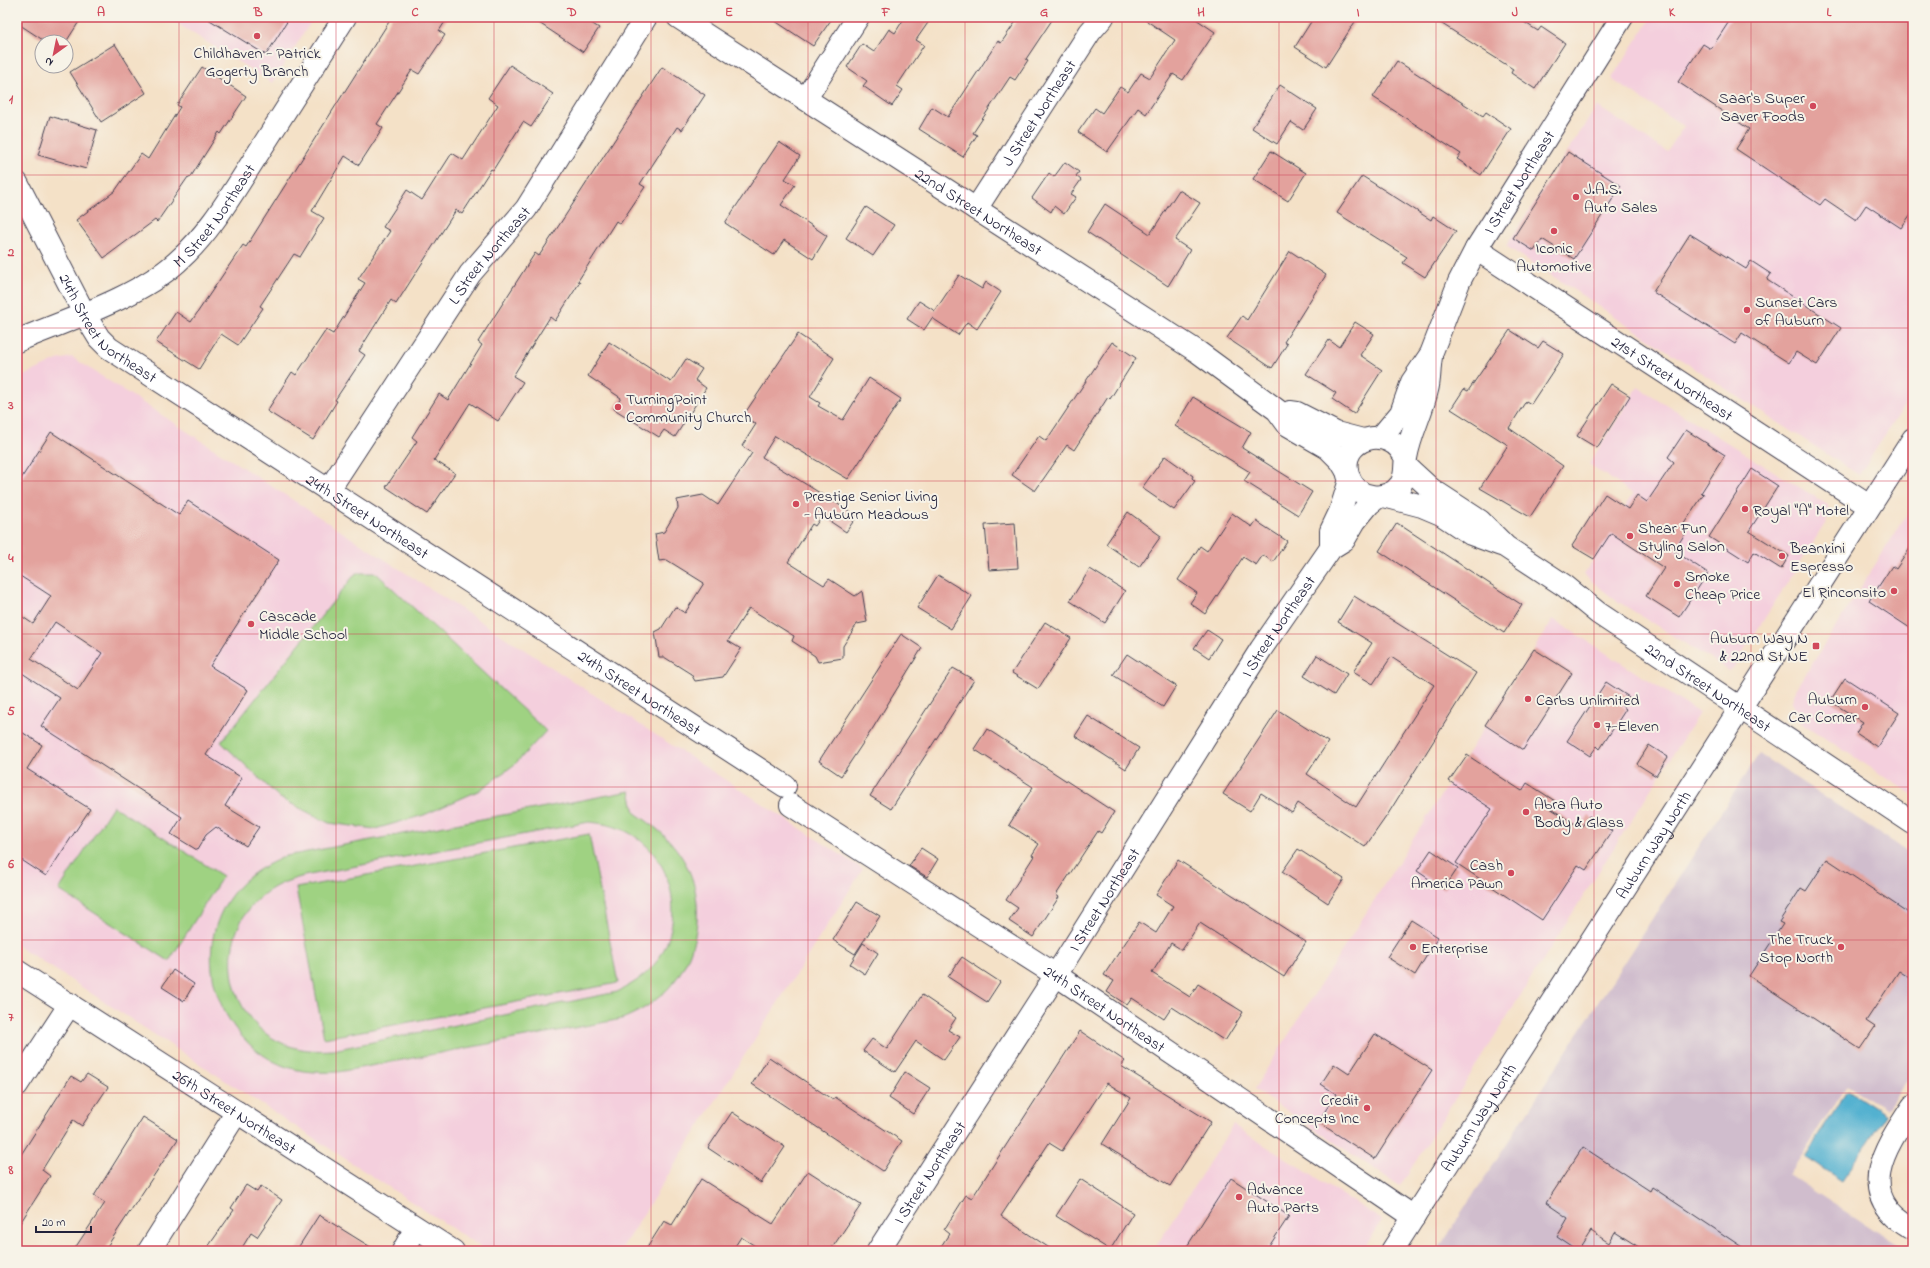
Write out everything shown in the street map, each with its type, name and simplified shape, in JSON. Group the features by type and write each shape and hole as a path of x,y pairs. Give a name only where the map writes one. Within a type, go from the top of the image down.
{"street":[{"name":"M Street Northeast","path":"17,341 85,315 142,286 177,262 209,227 345,17"},
{"name":"L Street Northeast","path":"328,491 470,274 526,209 646,17"},
{"name":"22nd Street Northeast","path":"678,17 806,98 1198,352 1277,410 1288,425 1328,448 1341,461 1348,475"},
{"path":"806,98 858,17"},
{"name":"J Street Northeast","path":"976,209 1090,32 1103,17"},
{"name":"I Street Northeast","path":"1330,548 1330,531 1340,512 1348,475 1347,462 1350,453 1372,438 1401,413 1412,382 1431,354 1459,282 1476,248 1622,17"},
{"name":"24th Street Northeast","path":"17,183 85,315 99,338 109,348 328,491 788,796 1414,1217"},
{"name":"21st Street Northeast","path":"1476,248 1869,506"},
{"name":"I Street Northeast","path":"878,1251 1056,975 1258,653 1330,548 1344,540 1355,521 1369,504 1381,496 1393,492 1400,486 1405,477 1406,463 1427,391 1431,354"},
{"name":"22nd Street Northeast","path":"1277,410 1297,413 1336,432 1372,438"},
{"path":"1372,438 1397,444 1406,463"},
{"name":"Auburn Way North","path":"1392,1251 1913,438"},
{"name":"22nd Street Northeast","path":"1406,463 1431,489 1480,521 1506,547 1565,586 1598,613 1913,823"},
{"path":"1348,475 1362,493 1381,496"},
{"name":"22nd Street Northeast","path":"1381,496 1422,506 1442,514 1471,534 1506,547"},
{"name":"26th Street Northeast","path":"17,971 453,1251"},
{"path":"17,1085 70,1004"},
{"path":"1913,1106 1885,1152 1879,1169 1878,1183 1886,1205 1903,1223 1913,1228"},
{"path":"149,1251 237,1112"},
{"path":"403,1251 416,1228"}],"shaded area":[{"path":"167,17 314,17 272,83"},
{"path":"1652,17 1913,17 1913,392 1859,475 1506,246 1597,106 1667,152 1684,126 1611,79"},
{"name":"Cascade Middle School","path":"72,357 863,869 620,1251 487,1251 17,945 17,379 57,360"},
{"path":"1638,387 1828,505 1828,519 1733,668 1729,671 1614,599 1584,575 1633,494 1589,464"},
{"path":"1913,505 1913,795 1800,722 1794,711 1792,701 1795,691"},
{"path":"1553,619 1699,713 1400,1186 1254,1089"},
{"path":"1759,754 1913,855 1913,1071 1887,1110 1847,1085 1789,1175 1906,1251 1437,1251"},
{"path":"1233,1125 1382,1220 1362,1251 1153,1251"}],"green space":[{"path":"356,573 376,573 546,731 515,764 480,790 424,815 375,829 329,823 280,798 221,742"},
{"path":"630,791 635,813 666,837 681,856 690,873 695,892 697,911 696,931 691,950 683,968 673,984 651,1004 622,1019 338,1072 296,1070 273,1061 250,1045 232,1024 220,1000 213,975 212,948 217,922 229,898 253,874 286,856","holes":["589,822 605,824 621,829 638,839 652,852 663,868 670,886 673,905 672,925 666,944 657,961 649,971 623,989 617,992 333,1050 307,1050 288,1046 261,1030 246,1012 236,991 232,968 233,945 240,923 254,903 273,888 304,876"]},
{"path":"113,806 223,876 169,961 59,890"},
{"path":"589,834 618,983 324,1038 296,888"}],"water":[{"path":"1848,1090 1886,1115 1842,1181 1805,1157"}],"building":[{"path":"17,17 82,17 71,34 34,34 17,23"},
{"name":"Childhaven - Patrick Gogerty Branch","path":"205,17 290,17 266,55"},
{"path":"392,17 448,17 439,31 445,35 419,74 412,70 377,124 383,128 359,165 345,156 312,211 324,218 300,257 294,254 260,306 263,308 238,345 221,334 199,369 156,342 176,312 191,322 243,245 246,247"},
{"path":"530,17 582,17 599,28 583,52"},
{"path":"769,17 833,17 813,46"},
{"path":"905,17 932,17 916,40 924,45 897,86 903,90 892,106 863,86 867,81 847,67 862,44 874,52 889,29 895,33"},
{"path":"1019,17 1054,17 1026,59 1028,60 1015,80 1010,77 973,133 977,135 963,157 919,129 932,107 948,117 998,41 1001,43"},
{"path":"1141,17 1193,17 1215,32 1183,80 1173,74 1146,114 1138,108 1107,152 1078,132 1095,108 1102,113 1120,87 1128,92 1141,73 1150,78 1175,40"},
{"path":"1314,17 1358,17 1326,67 1295,47"},
{"path":"1431,17 1516,17 1538,31 1541,27 1565,43 1535,89 1511,73 1513,69"},
{"name":"Saar's Super Saver Foods","path":"1732,17 1913,17 1913,211 1901,228 1866,205 1856,220 1825,199 1820,205 1736,149 1749,129 1678,82 1703,44 1711,49"},
{"path":"115,44 146,93 101,122 71,74 74,74 74,70"},
{"path":"1397,61 1483,116 1486,112 1511,129 1481,175 1457,159 1461,154 1373,97"},
{"path":"510,65 553,94 531,127 523,122 493,170 491,169 462,214 456,210 396,304 391,300 359,351 365,355 335,400 337,401 313,440 267,411 292,372 296,375 326,330 333,334 365,283 358,279 390,231 383,227 407,190 422,200 452,153 463,160 498,105 488,98"},
{"path":"202,67 246,96 221,134 219,132 190,178 188,177 157,222 155,220 104,258 76,220 115,191 141,154 148,159 180,107 177,105"},
{"path":"662,67 705,95 682,130 677,127 640,184 645,187 620,224 616,221 555,321 550,317 513,376 523,382 498,421 470,403 434,460 455,473 427,514 386,487 417,441 412,437 439,394 448,400 482,345 478,342 535,253 539,256"},
{"path":"1280,85 1317,109 1303,130 1291,122 1277,144 1252,128"},
{"path":"50,116 97,130 86,169 38,155"},
{"path":"779,142 800,156 785,179 795,185 781,205 827,236 813,259 784,240 774,255 725,223"},
{"path":"1271,151 1306,173 1288,201 1253,179"},
{"path":"1568,152 1621,186 1574,259 1542,239 1534,251 1513,238"},
{"path":"1065,162 1079,172 1076,176 1081,180 1071,194 1076,197 1064,214 1054,206 1051,212 1032,198 1049,173 1054,177"},
{"path":"1362,176 1431,220 1433,216 1456,231 1425,277 1403,263 1407,257 1337,213"},
{"path":"1179,190 1200,203 1175,240 1190,250 1168,286 1087,232 1105,204 1150,234"},
{"path":"866,207 894,225 873,256 846,238"},
{"name":"Sunset Cars of Auburn","path":"1690,234 1746,269 1751,261 1771,274 1767,280 1841,328 1817,365 1796,352 1789,363 1742,333 1735,344 1653,292"},
{"path":"1290,251 1326,275 1284,342 1287,344 1272,368 1227,338 1242,316 1247,320"},
{"path":"959,275 982,289 986,282 1001,292 977,329 967,322 958,335 932,318 924,330 907,319 919,301 935,311"},
{"path":"1355,322 1374,334 1360,355 1382,370 1354,414 1332,399 1336,393 1306,374 1329,340 1339,347"},
{"path":"1510,330 1538,348 1543,341 1564,354 1531,404 1526,401 1509,428 1563,466 1530,517 1480,488 1508,445 1451,409 1464,389 1468,391"},
{"name":"Prestige Senior Living - Auburn Meadows","path":"798,334 834,358 810,397 820,403 818,406 843,420 869,378 901,399 848,479 775,436 762,457 857,516 846,532 822,516 815,526 812,524 788,562 824,585 829,579 855,596 862,591 867,622 857,624 843,646 843,658 818,662 815,656 792,641 794,636 749,608 728,641 741,649 723,677 695,681 691,674 664,657 659,657 655,632 661,629 675,607 685,613 704,583 667,560 659,561 655,534 664,532 678,508 677,500 703,495 718,505 752,453 742,446 756,424 743,416"},
{"path":"609,342 671,382 686,359 702,369 695,380 706,388 675,437 664,430 659,437 614,409 621,398 588,376"},
{"path":"1112,342 1136,358 1110,399 1108,397 1074,450 1067,445 1035,491 1012,475 1039,436 1046,441"},
{"path":"1611,384 1630,396 1597,448 1577,436"},
{"path":"1193,397 1251,432 1242,448 1312,492 1298,515 1244,481 1250,472 1175,426"},
{"path":"1686,430 1725,455 1701,493 1704,494 1683,525 1688,529 1674,551 1708,573 1679,617 1646,596 1664,568 1611,533 1594,559 1572,546 1605,494 1628,509 1637,495 1647,502 1674,462 1668,457"},
{"path":"51,432 179,515 188,501 279,560 210,666 248,690 206,755 242,778 225,806 259,827 246,846 216,827 206,835 197,850 171,834 182,817 41,726 60,698 22,673 17,680 17,613 33,624 51,596 17,574 17,485","holes":["55,622 102,653 78,690 31,659"]},
{"path":"1165,456 1193,476 1192,478 1195,481 1174,510 1142,488"},
{"name":"Royal \"A\" Motel","path":"1752,469 1778,486 1749,531 1789,556 1781,569 1754,552 1748,562 1709,537"},
{"path":"1128,512 1161,536 1139,567 1106,544"},
{"path":"1232,513 1252,527 1256,521 1287,541 1273,562 1263,555 1256,565 1243,557 1205,614 1190,603 1197,593 1178,580 1200,546 1207,551"},
{"path":"1015,523 1018,568 989,570 985,525"},
{"path":"1397,523 1522,605 1504,633 1379,551"},
{"name":"El Rinconsito","path":"1913,544 1913,630 1869,601 1892,566 1896,569"},
{"path":"1090,569 1125,591 1105,623 1070,601"},
{"path":"938,575 972,596 951,629 917,608"},
{"path":"1354,596 1476,673 1388,814 1365,847 1298,803 1292,813 1261,793 1250,811 1223,794 1278,710 1328,742 1307,774 1356,807 1434,685 1391,657 1373,684 1353,672 1372,643 1338,622"},
{"path":"1045,622 1071,638 1038,689 1012,673"},
{"path":"1207,630 1221,639 1209,658 1194,648"},
{"path":"901,634 922,648 873,728 841,776 819,761"},
{"name":"Carbs Unlimited","path":"1534,649 1572,673 1523,750 1485,725"},
{"path":"1127,654 1176,686 1163,707 1113,675"},
{"path":"1317,655 1347,674 1334,695 1304,676"},
{"path":"953,668 974,680 891,809 870,796"},
{"name":"Auburn Car Corner","path":"1845,678 1899,713 1877,747 1856,733 1863,722 1830,701"},
{"name":"7-Eleven","path":"1606,682 1629,697 1622,706 1626,709 1600,749 1597,746 1590,756 1567,741"},
{"path":"1088,716 1139,748 1126,769 1075,736"},
{"path":"17,729 42,745 27,769 90,809 46,876 17,857"},
{"path":"987,729 1114,812 1101,833 1098,831 1056,895 1059,897 1033,937 1009,921 1018,908 1006,900 1034,856 1032,855 1039,844 1009,825 1033,787 974,749"},
{"name":"7-Eleven","path":"1649,745 1668,757 1656,776 1637,764"},
{"path":"1467,755 1522,791 1527,783 1555,801 1550,808 1581,828 1589,816 1612,831 1586,870 1578,865 1542,920 1456,863 1492,809 1449,781"},
{"path":"921,848 938,859 927,877 909,866"},
{"path":"1298,849 1344,879 1328,903 1282,872"},
{"path":"1431,850 1458,868 1444,889 1417,871"},
{"name":"The Truck Stop North","path":"1827,859 1913,916 1913,980 1899,971 1866,1021 1875,1027 1860,1049 1749,976 1783,924 1779,922 1801,888 1806,891"},
{"path":"1178,860 1306,942 1284,977 1200,923 1182,950 1171,943 1152,973 1190,997 1198,984 1243,1012 1225,1041 1172,1007 1164,1019 1132,998 1127,1005 1107,992 1114,981 1104,975 1139,922 1156,933 1173,906 1156,895"},
{"path":"857,902 880,916 855,954 833,940"},
{"name":"Enterprise","path":"1411,920 1438,937 1415,975 1387,957"},
{"path":"863,943 878,953 865,974 850,964"},
{"path":"962,957 1000,982 987,1002 948,977"},
{"path":"173,970 194,984 184,1001 162,987"},
{"path":"922,995 956,1018 948,1030 960,1037 944,1060 916,1041 895,1072 863,1051 872,1039 887,1049"},
{"path":"1080,1031 1125,1061 1121,1066 1211,1122 1170,1186 1102,1144 1131,1098 1107,1083 1062,1151 1049,1143 1001,1216 1054,1251 938,1251 949,1234 944,1230 966,1195 972,1198"},
{"name":"Credit Concepts Inc","path":"1375,1034 1432,1070 1375,1159 1318,1122 1336,1094 1321,1084 1334,1064 1349,1074"},
{"path":"769,1057 833,1100 835,1097 902,1141 883,1171 752,1084"},
{"path":"905,1072 930,1088 913,1114 889,1098"},
{"path":"87,1074 108,1087 82,1126 73,1120 42,1170 50,1176 17,1228 17,1161 71,1076 81,1082"},
{"path":"732,1112 785,1147 761,1183 708,1148"},
{"path":"143,1117 178,1139 104,1251 73,1251 105,1203 94,1196"},
{"path":"1583,1147 1650,1191 1652,1187 1748,1251 1645,1251 1615,1232 1609,1243 1591,1231 1578,1251 1557,1237 1568,1218 1546,1203"},
{"path":"808,1171 861,1205 830,1251 763,1251 741,1237 732,1251 645,1251 664,1221 672,1225 701,1179 773,1224"},
{"name":"Advance Auto Parts","path":"1231,1178 1289,1216 1266,1251 1184,1251"},
{"path":"1080,1179 1133,1213 1110,1250 1056,1216"},
{"path":"246,1185 257,1192 261,1186 282,1200 257,1237 251,1233 240,1251 205,1251 234,1210 231,1208"},
{"path":"319,1215 377,1251 296,1251"}],"place":[{"name":"Childhaven - Patrick Gogerty Branch","path":"257,36"},
{"name":"Saar's Super Saver Foods","path":"1813,106"},
{"name":"J.A.S. Auto Sales","path":"1576,197"},
{"name":"Iconic Automotive","path":"1554,231"},
{"name":"Sunset Cars of Auburn","path":"1747,310"},
{"name":"TurningPoint Community Church","path":"618,407"},
{"name":"Prestige Senior Living - Auburn Meadows","path":"796,504"},
{"name":"Royal \"A\" Motel","path":"1745,509"},
{"name":"Shear Fun Styling Salon","path":"1630,536"},
{"name":"Beankini Espresso","path":"1782,556"},
{"name":"Smoke Cheap Price","path":"1677,584"},
{"name":"El Rinconsito","path":"1894,591"},
{"name":"Cascade Middle School","path":"251,624"},
{"name":"Auburn Way N & 22nd St NE","path":"1816,646"},
{"name":"Carbs Unlimited","path":"1528,699"},
{"name":"Auburn Car Corner","path":"1865,707"},
{"name":"7-Eleven","path":"1597,725"},
{"name":"Abra Auto Body & Glass","path":"1526,812"},
{"name":"Cash America Pawn","path":"1511,873"},
{"name":"Enterprise","path":"1413,947"},
{"name":"The Truck Stop North","path":"1841,947"},
{"name":"Credit Concepts Inc","path":"1367,1108"},
{"name":"Advance Auto Parts","path":"1239,1197"}]}
